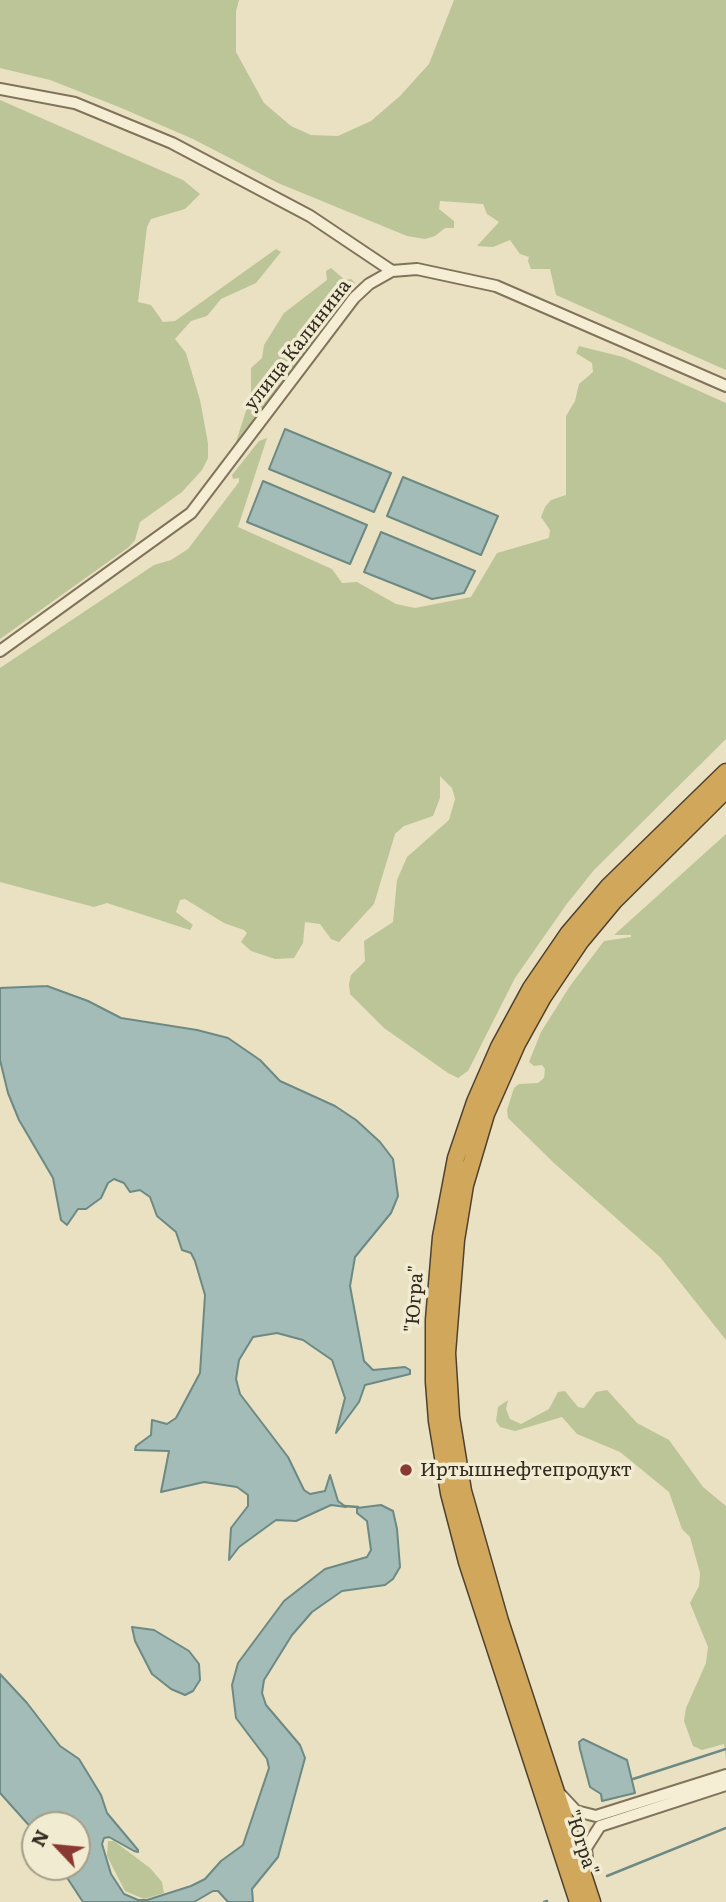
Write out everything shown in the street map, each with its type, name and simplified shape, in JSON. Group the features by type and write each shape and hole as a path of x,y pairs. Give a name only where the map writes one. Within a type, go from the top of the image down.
{"highway":[{"name":"\"Югра\"","path":"578,1902 471,1574 449,1493 437,1420 434,1382 434,1320 441,1237 454,1168 471,1111 499,1046 531,988 568,934 609,886 726,772"},
{"name":"\"Югра\"","path":"592,1902 474,1536 456,1456 447,1344 456,1240 478,1134 529,1020 580,942 631,883 726,790"}],"street":[{"path":"0,89 75,103 172,143 310,216 392,271 432,271 505,290 726,386"},
{"name":"улица Калинина","path":"0,652 191,513 354,298 369,284 392,271"},
{"path":"474,1536 495,1585 566,1802"},
{"path":"583,1876 585,1853 594,1833 606,1819 726,1775"},
{"path":"555,1787 566,1802 586,1815 606,1819 726,1785"},
{"path":"585,1853 598,1902"}],"green space":[{"path":"0,0 239,0 236,11 236,52 264,103 291,126 311,135 338,136 371,121 400,96 429,64 454,0 726,0 726,370 556,295 550,269 531,269 529,257 520,254 510,240 493,247 477,246 499,222 487,214 483,204 440,201 439,209 454,221 454,228 445,228 435,236 425,239 407,236 278,183 193,139 119,107 50,80 0,68"},
{"path":"0,100 183,180 200,194 185,209 151,219 147,227 138,302 151,305 163,322 175,321 276,249 281,252 256,283 221,299 207,316 191,321 175,339 186,353 200,400 208,443 208,458 202,470 182,492 140,522 135,540 129,547 0,639"},
{"path":"331,268 345,280 351,279 355,283 346,293 341,309 241,441 236,442 251,395 251,368 262,358 264,345 284,313 327,280 326,271"},
{"path":"579,346 623,357 726,403 726,739 594,870 566,905 515,978 468,1071 458,1078 448,1073 384,1028 350,994 349,984 351,975 365,961 364,941 393,922 397,880 407,857 449,820 455,799 452,788 440,776 440,798 433,816 404,826 395,834 374,904 339,942 331,939 320,924 305,922 303,943 294,958 275,959 251,951 241,942 247,933 244,930 224,923 185,899 180,900 176,912 193,925 190,930 107,903 94,907 0,882 0,668 154,565 171,560 188,549 239,482 239,478 233,479 232,475 259,441 267,438 238,527 332,569 342,583 357,582 396,604 415,608 471,597 497,553 549,538 550,530 541,517 551,500 566,495 566,416 575,401 579,384 593,372 592,363 576,353"},
{"path":"726,834 726,1340 660,1257 554,1163 508,1118 507,1110 514,1088 519,1084 538,1083 544,1078 545,1069 542,1065 534,1066 529,1062 541,1032 570,986 604,941 631,937 614,935"},
{"path":"607,1390 637,1423 669,1440 703,1487 726,1506 726,1759 724,1744 702,1750 693,1746 684,1721 686,1708 706,1663 708,1647 690,1603 699,1586 700,1573 690,1537 682,1529 669,1492 620,1452 577,1434 562,1417 515,1431 500,1427 496,1421 498,1407 508,1400 506,1409 510,1419 521,1424 549,1409 558,1392 565,1391 578,1407 584,1408 596,1392"},
{"path":"108,1841 114,1841 150,1868 162,1882 164,1893 144,1899 125,1891 107,1856"}],"water":[{"path":"285,429 391,473 374,512 269,469"},
{"path":"403,477 498,516 481,555 387,516"},
{"path":"263,481 367,525 350,564 247,522"},
{"path":"381,532 475,571 464,593 432,599 364,572"},
{"path":"47,986 88,1001 121,1018 197,1030 228,1038 260,1060 280,1081 335,1106 356,1120 380,1142 393,1159 398,1196 391,1213 355,1257 350,1286 364,1361 373,1370 405,1367 410,1370 410,1374 365,1385 359,1402 336,1433 345,1398 332,1360 303,1340 277,1333 253,1337 239,1360 236,1379 240,1394 288,1457 304,1490 310,1494 325,1491 330,1475 338,1501 346,1507 331,1505 296,1521 276,1520 239,1547 229,1560 231,1528 248,1506 248,1495 237,1487 204,1482 161,1492 169,1451 135,1450 136,1446 151,1435 152,1420 167,1424 176,1418 200,1373 205,1295 195,1261 191,1253 182,1250 176,1232 157,1216 150,1197 140,1190 130,1192 124,1183 114,1179 108,1183 101,1198 86,1209 78,1209 67,1225 61,1220 53,1178 19,1120 8,1093 0,1060 0,988"},
{"path":"381,1505 393,1511 400,1567 393,1579 385,1585 342,1591 312,1612 292,1635 264,1680 262,1693 266,1705 300,1745 305,1758 278,1857 252,1889 253,1902 228,1902 218,1891 213,1891 194,1902 83,1902 69,1881 91,1881 91,1811 21,1811 21,1816 0,1793 0,1674 27,1703 60,1746 79,1759 101,1795 107,1813 138,1850 134,1851 109,1837 104,1838 102,1844 111,1874 124,1894 138,1900 147,1900 191,1886 205,1879 221,1861 243,1845 269,1768 267,1759 236,1718 232,1685 238,1663 284,1601 325,1569 367,1557 371,1550 367,1521 357,1513 357,1508"},
{"path":"132,1627 154,1630 189,1651 199,1664 200,1680 193,1691 185,1695 171,1689 152,1674 135,1641"},
{"path":"583,1739 627,1760 635,1793 602,1801 601,1794 590,1787 580,1749 579,1742"}],"waterway":[{"path":"344,1506 358,1507"},
{"path":"633,1779 726,1749"},
{"path":"607,1876 726,1828"}],"place":[{"name":"Иртышнефтепродукт","path":"406,1470"}]}
